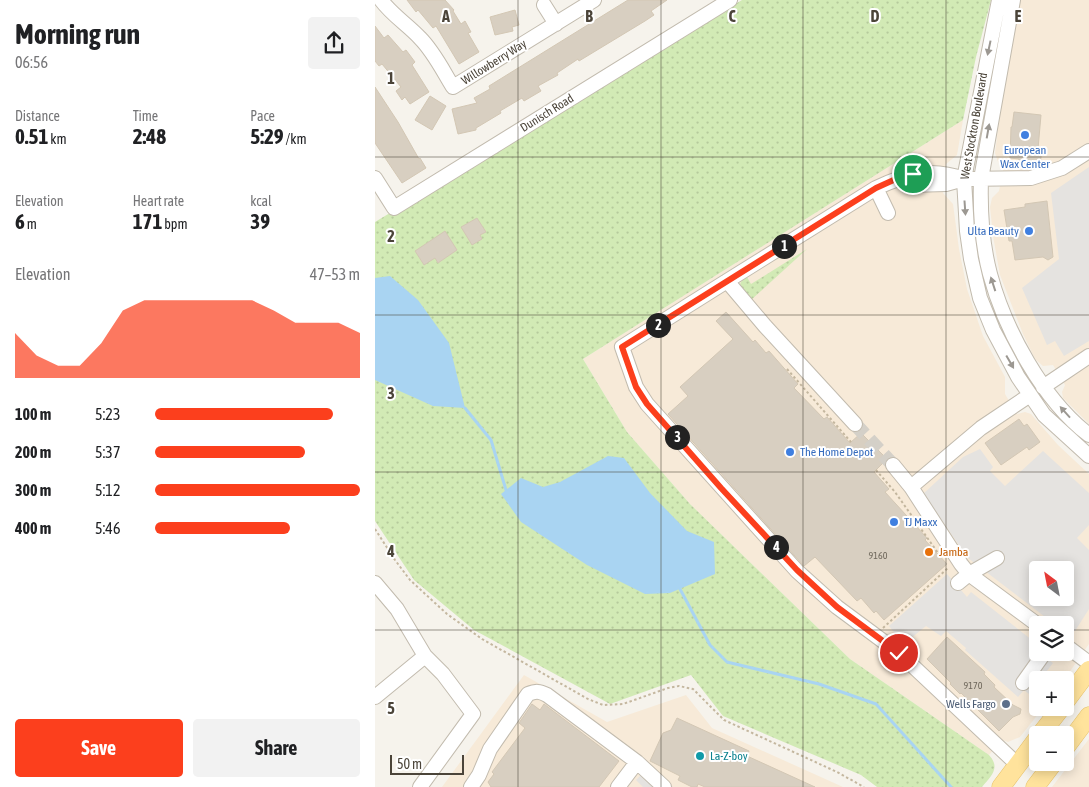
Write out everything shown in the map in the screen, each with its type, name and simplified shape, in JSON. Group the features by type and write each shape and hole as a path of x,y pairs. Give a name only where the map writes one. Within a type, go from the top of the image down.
{"main road":[{"path":"1074,690 1089,670"},
{"path":"1074,738 1087,723"},
{"path":"1001,787 1029,750"},
{"path":"1035,787 1047,771"}],"street":[{"name":"Willowberry Way","path":"381,0 396,17 421,39 453,87 594,0"},
{"name":"Dunisch Road","path":"375,178 394,208 730,0"},
{"name":"West Stockton Boulevard","path":"999,0 964,179 966,223 971,259 980,298 1007,358 1030,395 1045,414 1089,456"},
{"name":"West Stockton Boulevard","path":"1013,0 981,179 981,208 986,256 990,275 1020,350 1043,387 1081,429 1089,435"},
{"path":"544,5 555,24"},
{"path":"1018,765 899,653 837,607 797,570 647,404 636,387 622,347 876,188 898,178 913,174 948,173 964,179 1023,179 1047,174 1062,168 1089,151"},
{"path":"876,188 888,213"},
{"path":"727,281 765,326 855,424"},
{"path":"1043,387 1089,356"},
{"path":"911,487 981,428 1030,395"},
{"path":"893,465 911,487 969,574 1029,618"},
{"path":"957,583 997,558"},
{"path":"375,583 397,609 425,656 443,674 473,714 420,787"},
{"path":"1074,652 1089,663"},
{"path":"375,697 425,656"},
{"path":"1023,683 1039,661"},
{"path":"471,787 479,775 490,749 528,694 534,691 547,695 637,762 664,787"},
{"path":"618,787 637,762"}],"path":[{"path":"787,369 851,442"},
{"path":"876,470 895,492 939,553"},
{"path":"375,529 410,580 447,614 482,639 589,699 603,705 623,704 668,688 679,686 693,689 724,720 837,772 864,787"},
{"path":"881,629 949,567 944,560"}],"shaded area":[{"path":"1020,0 1089,0 1089,424 1063,398 1062,392 1065,385 1053,365 1043,366 1035,359 1000,275 993,236 990,207 992,198 999,191 1004,166 998,162 995,153 1002,96"},
{"path":"963,120 957,155 946,164 943,193 953,204 967,289 983,336 1005,377 1005,394 1017,414 1025,412 1031,414 1058,445 1089,474 1089,644 1070,671 1029,671 1029,716 1037,716 1020,737 1008,742 1002,740 989,755 850,659 690,504 627,432 583,359"},
{"path":"1089,167 1089,341 1064,356 1055,341 1047,345 1022,288 1059,259 1051,193"},
{"path":"980,449 993,467 990,471 1005,486 1043,451 1089,493 1089,525 1077,538 1089,550 1089,609 1075,631 1074,616 1044,616 1031,606 1074,606 1074,561 1029,561 1029,605 968,558 923,494 963,457"},
{"path":"947,574 967,597 971,592 1029,638 1029,661 1050,661 1053,663 1047,671 1029,671 1029,694 1024,690 1018,697 946,631 941,636 926,626 910,639 907,636 901,641 889,626"},
{"path":"524,675 607,722 686,695 712,728 843,787 442,787"},
{"path":"1089,739 1089,787 1052,787 1064,771 1074,771 1074,758"},
{"path":"650,766 673,787 643,787 636,780"}],"green space":[{"path":"742,0 991,0 976,57 963,120 583,359 627,432 690,504 850,659 989,755 993,760 994,768 982,787 877,787 861,775 723,716 691,675 610,704 474,630 414,580 375,521 375,222"},
{"path":"807,249 751,300 740,287 745,278 747,277 751,284"}],"water":[{"path":"390,276 418,300 449,343 465,408 433,406 375,380 375,278"},
{"path":"608,456 624,458 650,493 687,531 714,542 715,574 670,593 645,594 587,565 521,522 501,494 521,478 543,487 560,482"}],"building":[{"path":"407,0 445,0 454,10 461,24 465,21 471,32 468,33 479,52 459,64 436,26 433,28 418,10 416,12"},
{"path":"628,0 667,0 651,11 654,15 645,21 579,61 578,59 557,73 558,75 538,86 541,91 524,101 522,98 500,111 501,113 476,128 476,130 458,134 452,109 477,103 474,98 490,89 489,86"},
{"path":"515,10 519,25 512,27 513,31 495,35 490,17"},
{"path":"375,26 384,38 388,35 403,52 406,50 415,62 412,65 429,92 410,104 405,97 402,100 396,91 401,87 382,64 379,66 375,61"},
{"path":"375,87 426,168 402,183 375,143"},
{"path":"430,96 446,106 432,130 415,120"},
{"name":"European Wax Center","path":"1014,112 1041,115 1038,149 1042,149 1040,165 1019,163 1019,159 1010,158 1011,127"},
{"name":"Ulta Beauty","path":"1047,201 1053,257 1048,260 1043,257 1015,260 1012,241 1009,241 1004,210 1025,207 1025,204"},
{"path":"477,218 486,232 480,235 482,239 472,245 461,227"},
{"path":"445,231 457,250 438,263 435,258 424,265 415,251"},
{"name":"The Home Depot","path":"726,312 753,342 755,340 766,353 769,351 798,384 794,388 824,419 827,417 850,443 861,433 887,459 874,472 889,489 885,492 927,538 925,540 947,564 884,620 876,611 874,613 861,598 857,601 815,557 804,566 668,414 688,396 680,387 733,339 716,321"},
{"path":"1019,419 1024,426 1027,424 1040,442 1029,450 1027,447 1001,465 985,443"},
{"path":"947,637 985,672 984,674 995,685 994,687 1013,705 1021,709 1020,714 1013,717 999,731 927,659"},
{"path":"532,704 540,710 544,704 619,761 599,787 491,787 488,782 494,774 492,772 525,728 519,723"},
{"name":"La-Z-boy","path":"677,718 749,751 747,756 815,787 705,787 698,784 697,787 692,787 678,780 680,776 650,761 663,733 671,730"}],"waterway":[{"path":"465,408 491,440 506,490"},
{"path":"680,589 710,645 727,662 819,684 876,704 951,787"}],"tunnel":[{"path":"855,424 893,465"}],"place":[{"name":"European Wax Center","path":"1025,135"},
{"name":"Ulta Beauty","path":"1029,231"},
{"name":"The Home Depot","path":"790,452"},
{"name":"TJ Maxx","path":"894,522"},
{"name":"Jamba","path":"929,552"},
{"name":"Wells Fargo","path":"1006,704"},
{"name":"La-Z-boy","path":"700,756"}],"route":[{"path":"899,653 837,607 797,570 721,488 647,404 636,387 622,347 876,188 898,178 913,174"}]}
